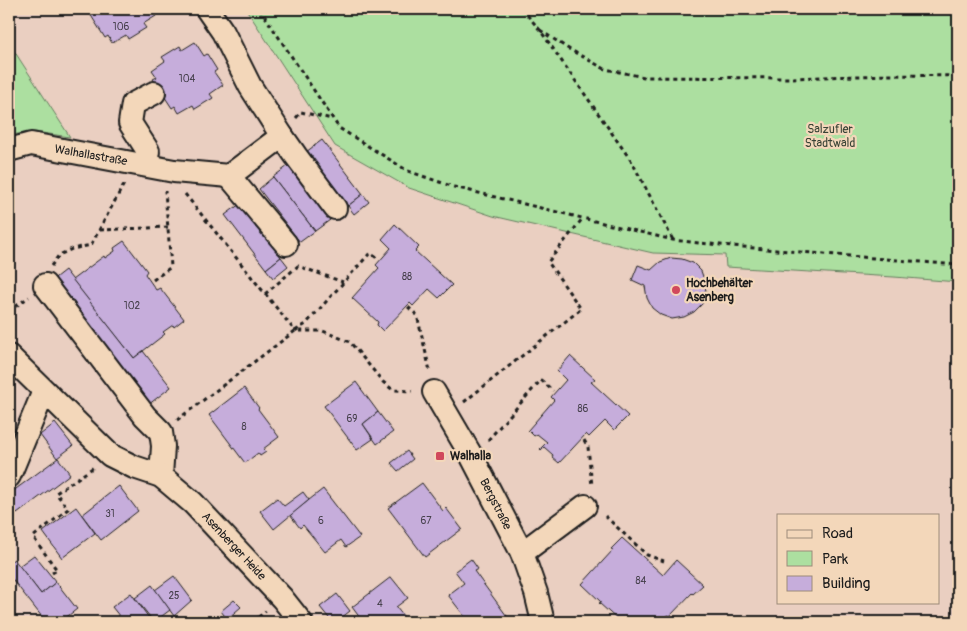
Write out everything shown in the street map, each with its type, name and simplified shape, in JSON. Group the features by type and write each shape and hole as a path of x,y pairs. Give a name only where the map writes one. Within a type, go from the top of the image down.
{"street":[{"path":"207,9 223,32 250,86 282,136 335,208"},
{"path":"153,166 148,152 130,123 133,104 154,93"},
{"path":"282,136 229,176 286,244"},
{"name":"Walhallastraße","path":"9,150 32,144 153,166 229,176"},
{"path":"9,356 110,455 134,467 161,476 163,446 161,432 146,416 45,286"},
{"path":"9,476 44,391"},
{"name":"Bergstraße","path":"434,392 472,457 522,553 536,593 543,622"},
{"name":"Asenberger Heide","path":"161,476 193,503 282,598 301,622"},
{"path":"522,553 590,504"}],"path":[{"path":"260,9 339,128 408,171 454,187 673,240 699,244 958,265"},
{"path":"522,9 540,30 632,162 673,240"},
{"path":"540,30 567,48 605,69 644,77 958,76"},
{"path":"282,136 301,112 332,119"},
{"path":"153,166 168,227 171,267 153,280"},
{"path":"9,311 45,286 47,271 59,255 72,249 91,245 125,182 153,166"},
{"path":"153,166 173,180 295,331"},
{"path":"448,415 581,309 548,262 584,218"},
{"path":"99,230 168,227"},
{"path":"161,432 306,324 370,253 376,258"},
{"path":"265,294 298,266 343,282"},
{"path":"295,331 323,331 350,342 383,382 393,390 434,392 417,315 408,307"},
{"path":"490,438 541,380 553,391"},
{"path":"584,440 588,447 590,504 648,555 664,561"},
{"path":"52,572 57,570 33,537 68,509 56,493 110,455"}],"green space":[{"name":"Salzufler Stadtwald","path":"246,9 958,9 958,282 726,267 725,255 653,253 493,216 409,188 335,146"},
{"path":"9,43 70,137 35,132 9,135"}],"building":[{"path":"87,9 152,9 156,16 143,24 146,28 128,39 126,35 112,43 108,36 105,38"},
{"path":"195,42 204,56 207,54 217,70 214,72 223,85 210,94 213,98 195,109 193,105 179,113 175,106 172,108 153,79 157,77 152,70 165,61 162,57 180,46 182,50"},
{"path":"322,140 363,194 348,206 306,152"},
{"path":"288,166 330,220 315,231 273,177"},
{"path":"273,177 315,231 300,242 259,189"},
{"path":"363,194 369,202 354,214 348,206"},
{"path":"240,204 281,257 266,269 225,215"},
{"path":"395,224 419,247 415,251 452,285 439,298 429,289 413,306 410,303 383,331 377,325 378,322 352,298 379,268 376,265 391,248 382,239"},
{"path":"124,241 147,271 145,274 156,290 160,288 184,319 174,327 173,325 163,332 165,334 134,358 72,280 104,256 105,258 115,251 114,248"},
{"path":"281,257 288,266 273,278 266,269"},
{"name":"Hochbehälter Asenberg","path":"671,258 693,263 701,271 706,293 702,304 694,312 684,317 672,319 661,315 652,308 647,298 645,286 632,280 638,265 651,270 660,262"},
{"path":"65,270 134,358 143,351 171,387 148,405 51,281"},
{"path":"570,356 595,379 591,382 628,416 614,430 605,421 589,437 586,434 559,463 544,447 540,449 547,442 537,434 534,436 528,430 554,400 551,397 566,380 557,371"},
{"path":"356,382 378,412 363,424 373,439 357,450 324,406"},
{"path":"244,388 279,437 263,449 266,452 260,456 258,453 245,463 209,415"},
{"path":"378,412 393,432 377,444 363,424"},
{"path":"55,423 73,446 57,458 40,435"},
{"path":"407,451 413,459 398,471 391,463"},
{"path":"58,458 70,474 17,514 9,503 9,494"},
{"path":"422,483 443,511 446,508 462,529 425,557 388,508"},
{"path":"119,486 138,511 101,540 82,515"},
{"path":"323,489 360,537 346,547 341,540 325,552 303,525 300,528 290,515"},
{"path":"303,492 309,500 274,529 260,511 277,498 284,506"},
{"path":"76,507 95,533 62,558 43,532"},
{"path":"622,538 663,575 676,560 703,585 661,622 620,622 582,584"},
{"path":"34,555 56,582 41,594 19,566"},
{"path":"14,559 41,594 56,582 77,609 60,622 46,622 9,575 9,563"},
{"path":"471,559 478,569 474,571 509,619 504,622 469,622 448,595 464,583 455,571"},
{"path":"174,576 192,600 174,616 155,590"},
{"path":"391,577 408,598 396,607 408,622 363,622 352,607"},
{"path":"152,585 170,610 154,622 135,598"},
{"path":"131,593 149,618 144,622 124,622 112,607"},
{"path":"337,594 350,611 336,622 332,622 320,607"},
{"path":"234,600 241,607 227,619 221,611"}],"place":[{"name":"Hochbehälter Asenberg","path":"676,290"},
{"name":"Walhalla","path":"440,456"}]}
